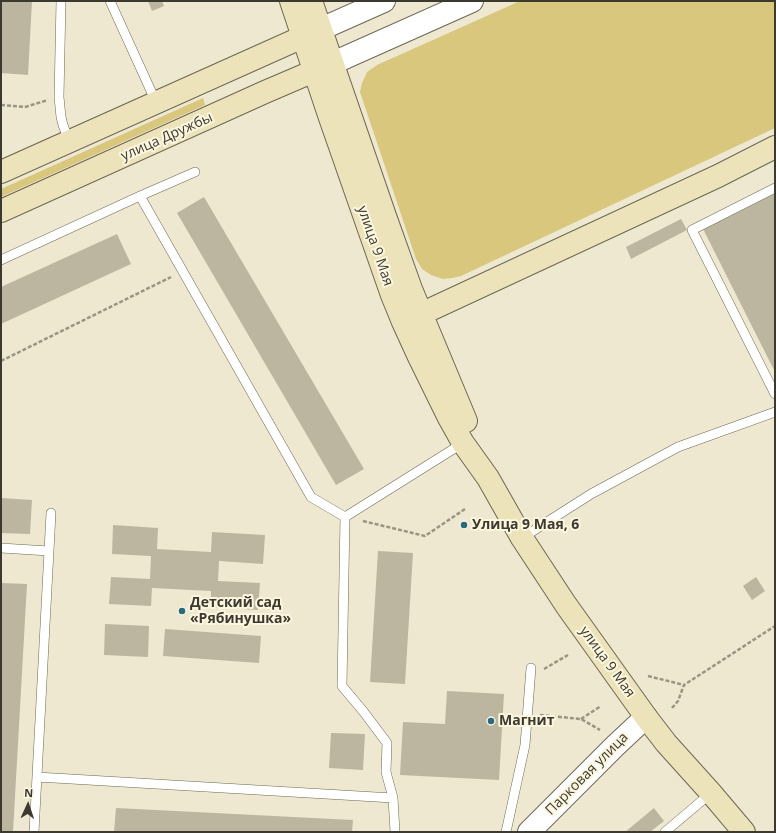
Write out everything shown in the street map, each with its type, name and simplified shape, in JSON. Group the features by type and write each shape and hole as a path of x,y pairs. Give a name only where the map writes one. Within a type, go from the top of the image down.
{"main road":[{"name":"улица 9 Мая","path":"291,1 312,33 324,67 366,223 474,442 488,478"},
{"name":"улица 9 Мая","path":"311,1 312,33"},
{"path":"1,172 312,33"},
{"name":"улица Дружбы","path":"1,211 324,67"},
{"path":"412,318 711,179 775,147"},
{"name":"улица 9 Мая","path":"412,318 422,364 463,443 488,478 522,538 566,605 646,717 666,743 744,832"}],"street":[{"path":"312,33 384,1"},
{"path":"324,67 472,1"},
{"name":"Парковая улица","path":"530,832 614,746 646,717"}],"lane":[{"path":"61,1 60,117 70,141"},
{"path":"110,1 156,102"},
{"path":"1,260 195,172"},
{"path":"775,188 692,230 775,394"},
{"path":"140,196 311,497 345,517"},
{"path":"522,538 591,494 678,447 775,412"},
{"path":"345,517 463,443"},
{"path":"34,832 51,513"},
{"path":"345,517 342,686 387,743 386,772 393,798 395,832"},
{"path":"1,548 49,551"},
{"path":"506,832 525,745 530,673"},
{"path":"37,777 393,798"},
{"path":"665,832 711,793"}],"path":[{"path":"1,105 25,107 59,97"},
{"path":"1,361 182,271"},
{"path":"345,517 425,536 465,509"},
{"path":"672,708 678,701 684,685 775,626"},
{"path":"530,673 568,655"},
{"path":"648,676 684,685"},
{"path":"581,719 601,706"},
{"path":"527,714 581,719 600,730"}],"shaded area":[{"path":"520,1 775,1 775,128 461,276 443,279 431,275 422,269 416,259 360,92 362,83 367,72 377,65"},
{"path":"203,98 205,105 1,197 1,189"}],"building":[{"path":"1,1 32,1 28,75 1,73"},
{"path":"148,1 162,1 164,6 152,11"},
{"path":"775,187 775,372 701,225"},
{"path":"204,197 364,469 336,485 177,213"},
{"path":"681,219 687,230 631,259 626,247"},
{"path":"117,234 131,264 1,324 1,287"},
{"path":"1,498 32,500 30,534 1,533"},
{"path":"113,525 158,528 157,549 211,552 212,532 265,535 263,564 219,561 218,581 260,583 258,610 211,607 211,591 152,588 151,606 109,604 111,577 150,579 151,556 112,554"},
{"path":"378,551 413,553 405,684 370,682"},
{"path":"756,577 765,591 752,600 743,586"},
{"path":"1,583 27,584 13,832 1,832"},
{"path":"105,624 149,626 148,657 104,655"},
{"path":"165,629 261,636 259,663 163,656"},
{"path":"447,691 504,694 499,780 400,775 403,722 445,724"},
{"path":"331,733 365,734 363,770 329,768"},
{"path":"116,808 353,820 352,832 114,832"},
{"path":"654,808 664,821 650,832 625,832"}],"place":[{"name":"Улица 9 Мая, 6","path":"464,525"},
{"name":"Детский сад «Рябинушка»","path":"182,611"},
{"name":"Магнит","path":"491,721"}]}
